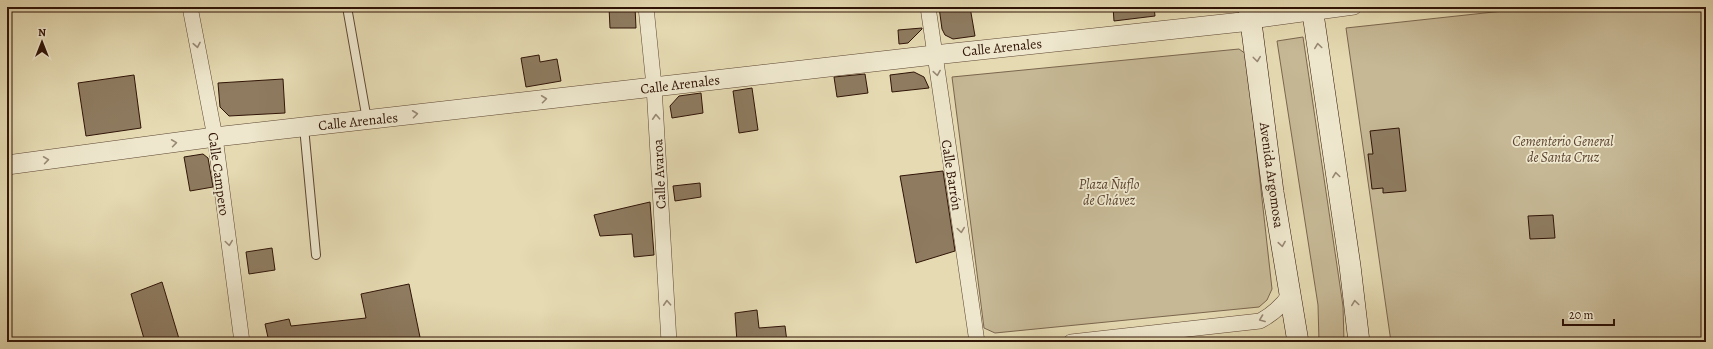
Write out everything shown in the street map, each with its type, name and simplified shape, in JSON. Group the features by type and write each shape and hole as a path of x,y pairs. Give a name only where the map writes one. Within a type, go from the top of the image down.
{"main road":[{"path":"1312,10 1360,342"},
{"name":"Avenida Argomosa","path":"1250,14 1273,192 1298,342"}],"street":[{"name":"Calle Campero","path":"190,7 215,137 242,342"},
{"name":"Calle Avaroa","path":"646,7 654,86 669,342"},
{"name":"Calle Barrón","path":"928,7 977,342"},
{"name":"Calle Arenales","path":"7,165 215,137 934,54 1250,14 1354,7"},
{"path":"1071,342 1260,321 1271,315 1283,305 1290,294"}],"lane":[{"path":"347,7 367,120"},
{"path":"304,127 316,255"}],"green space":[{"name":"Cementerio General de Santa Cruz","path":"1540,7 1706,7 1706,342 1391,342 1346,28"},
{"path":"1303,37 1343,306 1344,342 1319,342 1318,305 1277,41"},
{"name":"Plaza Ñuflo de Chávez","path":"1239,49 1246,54 1272,289 1267,300 1259,307 995,333 984,328 952,77"}],"building":[{"path":"609,7 635,7 636,28 610,28"},
{"path":"939,7 970,7 975,36 953,39 945,35 942,29"},
{"path":"1113,7 1154,7 1155,16 1114,21"},
{"path":"922,28 908,43 899,44 898,30"},
{"path":"539,55 540,62 557,59 561,81 526,87 521,58"},
{"path":"914,72 924,77 929,88 892,92 890,75"},
{"path":"865,74 868,93 837,97 834,77"},
{"path":"134,75 141,128 86,136 78,83"},
{"path":"283,79 285,113 229,116 220,107 218,83"},
{"path":"752,88 758,130 739,133 733,91"},
{"path":"701,93 703,113 672,118 670,106 679,96"},
{"path":"1399,128 1406,191 1383,193 1383,188 1372,189 1368,154 1373,154 1370,131"},
{"path":"203,154 208,158 213,187 190,191 184,157"},
{"path":"943,171 955,251 916,263 900,176"},
{"path":"700,183 701,197 675,201 673,186"},
{"path":"650,202 654,255 634,257 632,234 600,236 594,215"},
{"path":"1553,215 1555,238 1530,239 1528,216"},
{"path":"272,248 275,270 249,274 246,252"},
{"path":"162,282 180,342 145,342 131,294"},
{"path":"409,284 421,342 269,342 265,324 289,319 291,326 366,318 361,294"},
{"path":"757,310 759,328 785,326 787,342 737,342 735,313"}]}
